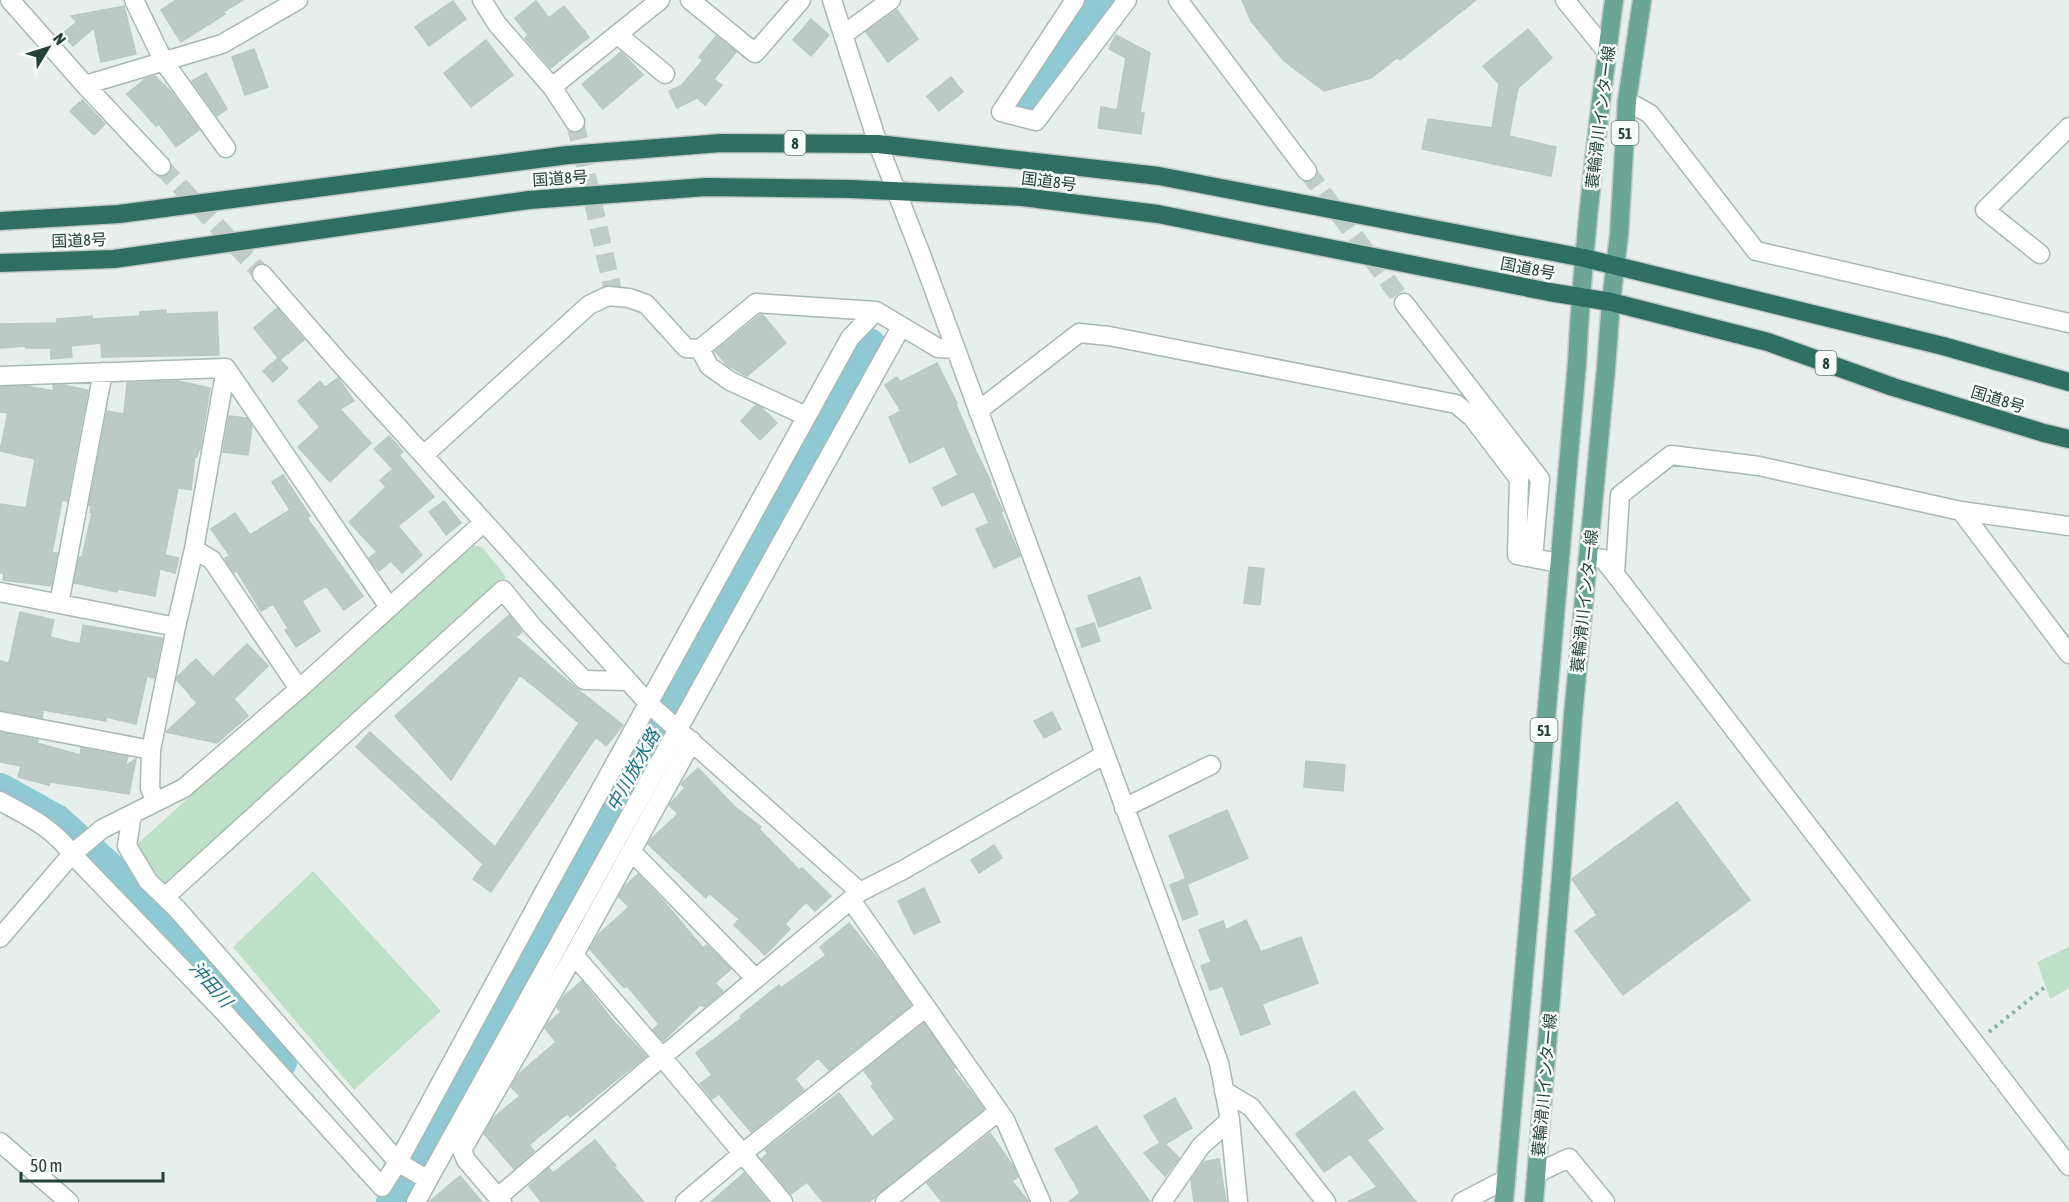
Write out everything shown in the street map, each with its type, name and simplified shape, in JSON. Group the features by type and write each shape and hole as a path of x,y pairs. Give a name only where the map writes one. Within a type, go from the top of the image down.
{"highway":[{"name":"国道8号","path":"0,221 119,214 568,155 721,143 878,144 1159,176 1584,258 1943,346 2069,382"},
{"name":"国道8号","path":"0,263 114,259 528,200 706,187 850,189 1022,196 1158,214 1549,292 1611,302 1768,342 1893,387 2069,439"}],"main road":[{"name":"蓑輪滑川インター線","path":"1504,1202 1577,363 1580,297 1614,0"},
{"name":"蓑輪滑川インター線","path":"1534,1202 1573,716 1615,266 1627,101 1642,0"}],"street":[{"path":"10,0 161,166"},
{"path":"134,0 164,62 226,148"},
{"path":"85,85 222,44 298,0"},
{"path":"482,0 497,24 552,87 575,122"},
{"path":"552,87 660,0"},
{"path":"690,0 755,53 801,0"},
{"path":"832,0 878,144 1219,1063 1230,1120 1238,1202"},
{"path":"843,35 891,0"},
{"path":"1075,0 1001,112 1036,121 1127,0"},
{"path":"1178,0 1308,171"},
{"path":"1565,0 1607,52"},
{"path":"617,34 665,74"},
{"path":"1627,101 1650,114 1756,251 2069,323"},
{"path":"2040,254 1985,210 2069,127"},
{"path":"261,274 483,523 628,681 855,896 925,1008 1005,1120 1041,1202"},
{"path":"424,455 589,305 608,296 629,298 646,304 686,348 700,349 756,303 876,311 938,348 955,349"},
{"path":"1404,303 1540,479 1533,558"},
{"path":"0,801 45,825 61,839 72,854 224,1011 328,1127 379,1194 651,705 806,416 850,338 876,311"},
{"path":"416,1202 674,726 901,327"},
{"path":"978,411 1078,333 1110,336 1456,404 1472,417 1520,479 1517,555 1559,563"},
{"path":"700,349 709,366 730,381 806,416"},
{"path":"0,375 226,368"},
{"path":"156,802 150,788 151,750 194,549 226,368"},
{"path":"226,368 388,607"},
{"path":"59,604 103,372"},
{"path":"1615,574 1620,495 1671,455 1759,466 1961,511 2069,526"},
{"path":"1961,511 2069,654"},
{"path":"0,938 72,854 102,829 184,788 483,523"},
{"path":"194,549 212,560 298,689"},
{"path":"1588,557 1603,559 1615,574 2069,1166"},
{"path":"165,897 503,590 524,567"},
{"path":"503,590 533,627 584,680 628,681"},
{"path":"0,592 176,627"},
{"path":"0,721 151,750"},
{"path":"692,741 574,956 462,1150 466,1160 500,1200 662,1057 855,896 1104,755"},
{"path":"1124,808 1211,765"},
{"path":"132,814 127,846 148,881 177,909 398,1162 428,1180"},
{"path":"631,851 756,979"},
{"path":"574,956 783,1202"},
{"path":"685,1202 742,1153 925,1008"},
{"path":"1224,1091 1251,1107 1326,1202"},
{"path":"328,1127 352,1109"},
{"path":"885,1202 999,1111"},
{"path":"1162,1202 1201,1146 1230,1120"},
{"path":"0,1142 69,1202"},
{"path":"1537,1173 1569,1158 1605,1202"},
{"path":"1462,1202 1506,1179"}],"path":[{"path":"1974,1044 2045,987"}],"green space":[{"path":"470,545 482,547 506,577 391,679 179,878 162,886 135,846"},
{"path":"313,871 441,1011 354,1090 233,947"},
{"path":"2069,947 2069,988 2050,999 2037,962"}],"building":[{"path":"176,0 243,0 181,42 161,10"},
{"path":"1242,0 1476,0 1400,60 1398,57 1371,78 1324,91 1284,61 1251,21"},
{"path":"453,1 466,19 429,46 415,27"},
{"path":"536,1 549,18 564,6 589,37 551,68 525,38 528,35 515,18"},
{"path":"124,6 136,54 101,62 94,28 73,46 62,34 77,22 71,16"},
{"path":"897,10 918,39 888,62 866,32"},
{"path":"811,19 829,35 811,56 793,40"},
{"path":"1528,29 1552,58 1518,88 1509,136 1556,147 1551,176 1422,149 1428,119 1492,128 1499,84 1483,66"},
{"path":"1116,35 1150,53 1140,113 1144,113 1141,134 1098,128 1101,107 1117,110 1126,58 1109,49"},
{"path":"716,36 736,52 714,79 722,85 705,105 697,98 677,108 669,91 682,85 703,60 699,57"},
{"path":"486,40 513,75 471,107 444,73"},
{"path":"254,49 268,87 245,95 232,57"},
{"path":"621,52 643,75 603,109 582,84"},
{"path":"206,73 227,109 217,116 192,81"},
{"path":"155,76 172,93 199,130 176,147 159,124 156,126 127,94 145,79"},
{"path":"951,77 963,92 939,111 927,96"},
{"path":"82,100 105,124 94,135 70,111"},
{"path":"277,308 304,340 280,360 288,368 273,382 263,371 278,358 254,328"},
{"path":"166,310 166,314 217,312 219,355 102,357 101,343 71,346 72,357 51,359 51,348 26,348 26,346 0,348 0,324 57,323 57,319 92,316 92,319 140,316 140,312"},
{"path":"763,315 786,343 747,376 727,365 715,351"},
{"path":"937,363 991,482 1020,556 994,568 976,529 989,523 974,491 942,506 933,488 958,475 944,446 910,463 889,417 901,411 885,385 897,377 900,382"},
{"path":"338,378 354,401 340,409 371,443 330,482 298,447 320,427 298,401 320,381 325,387"},
{"path":"178,381 210,388 200,449 195,457 191,490 178,488 165,555 179,558 175,573 160,569 155,596 118,589 117,592 74,583 92,513 89,505 107,411 124,414 127,383"},
{"path":"53,385 88,390 67,501 62,500 52,553 57,553 51,586 3,580 4,573 0,573 0,504 26,508 35,459 0,451 8,413 0,412 0,387 26,386 54,391"},
{"path":"756,405 777,423 760,440 741,421"},
{"path":"229,416 247,418 252,426 248,455 223,452"},
{"path":"389,436 403,452 399,455 434,497 398,526 422,555 402,573 391,561 379,571 369,558 377,552 349,522 386,487 380,480 393,469 374,449"},
{"path":"283,475 310,516 307,518 363,596 344,610 326,586 302,601 320,631 296,647 285,630 288,628 273,604 261,611 237,571 234,572 226,561 225,558 230,556 211,529 235,513 250,535 290,510 272,482"},
{"path":"444,501 461,523 446,535 429,512"},
{"path":"1249,567 1264,569 1260,605 1244,603"},
{"path":"1140,577 1151,608 1099,627 1088,596"},
{"path":"20,612 54,620 50,637 80,644 83,625 162,638 154,678 147,676 136,724 106,717 106,721 43,710 42,718 0,710 0,661 9,663"},
{"path":"509,615 522,632 516,637 623,725 606,746 596,737 491,892 473,879 483,864 356,747 370,732 495,847 579,723 520,675 451,780 395,716"},
{"path":"1094,623 1100,641 1082,647 1076,629"},
{"path":"247,644 268,666 234,699 248,716 217,743 166,732 197,703 177,680 177,677 196,659 213,677"},
{"path":"1052,712 1061,729 1044,738 1034,721"},
{"path":"0,732 38,740 37,743 80,755 81,748 128,757 125,766 136,759 129,794 50,782 49,785 18,777 21,766 0,762"},
{"path":"1306,761 1345,765 1343,791 1304,787"},
{"path":"698,768 734,806 761,827 759,829 799,870 802,868 831,896 815,911 806,902 785,924 790,929 765,955 734,925 739,919 709,893 706,898 648,844 678,814 669,805 685,788 681,784"},
{"path":"1677,802 1750,900 1623,995 1575,931 1597,915 1572,879"},
{"path":"1227,810 1248,858 1188,884 1169,836"},
{"path":"994,845 1002,858 979,873 971,860"},
{"path":"638,874 703,948 707,945 731,969 715,983 723,991 705,1007 700,1005 663,1041 653,1030 659,1024 627,986 624,988 590,949 599,934 629,907 619,897 625,886"},
{"path":"1185,879 1198,914 1183,920 1170,885"},
{"path":"924,888 940,922 914,934 898,901"},
{"path":"1246,920 1261,952 1301,937 1318,983 1262,1004 1270,1024 1241,1035 1223,986 1210,990 1201,966 1211,962 1199,930 1223,921 1226,930"},
{"path":"849,923 911,1005 829,1070 818,1058 795,1079 804,1090 751,1132 719,1094 712,1099 700,1084 712,1075 696,1053 742,1018 740,1016 779,985 781,988 826,955 820,947"},
{"path":"582,981 614,1022 646,1056 570,1117 567,1114 529,1145 534,1151 514,1169 484,1134 493,1118 520,1096 511,1087 519,1074 556,1042 545,1028 561,1012 557,1007 564,996"},
{"path":"924,1023 955,1068 953,1069 984,1109 869,1202 823,1202 807,1182 791,1194 762,1159 768,1153 765,1150 839,1093 872,1137 895,1119 871,1086 874,1084 864,1071"},
{"path":"1354,1091 1383,1129 1367,1140 1416,1202 1348,1202 1377,1187 1350,1154 1324,1172 1296,1134"},
{"path":"1175,1098 1192,1128 1165,1144 1179,1158 1165,1176 1144,1153 1160,1143 1144,1116"},
{"path":"1096,1126 1150,1202 1069,1202 1080,1193 1055,1149"},
{"path":"990,1133 1013,1166 1018,1177 1012,1181 1029,1202 942,1202 927,1183"},
{"path":"595,1140 616,1166 614,1167 644,1202 541,1202 529,1186 549,1168 553,1173"},
{"path":"1219,1159 1226,1202 1194,1202 1191,1180 1204,1162"},
{"path":"744,1173 768,1202 711,1202"},
{"path":"460,1176 482,1202 429,1202"}],"waterway":[{"name":"中川放水路","path":"1026,105 1103,0"},
{"name":"中川放水路","path":"393,1202 869,345"},
{"name":"沖田川","path":"0,790 56,821 108,868 280,1062"}],"tunnel":[{"path":"575,122 614,296"},
{"path":"161,166 262,274"},
{"path":"1307,171 1404,303"}]}
